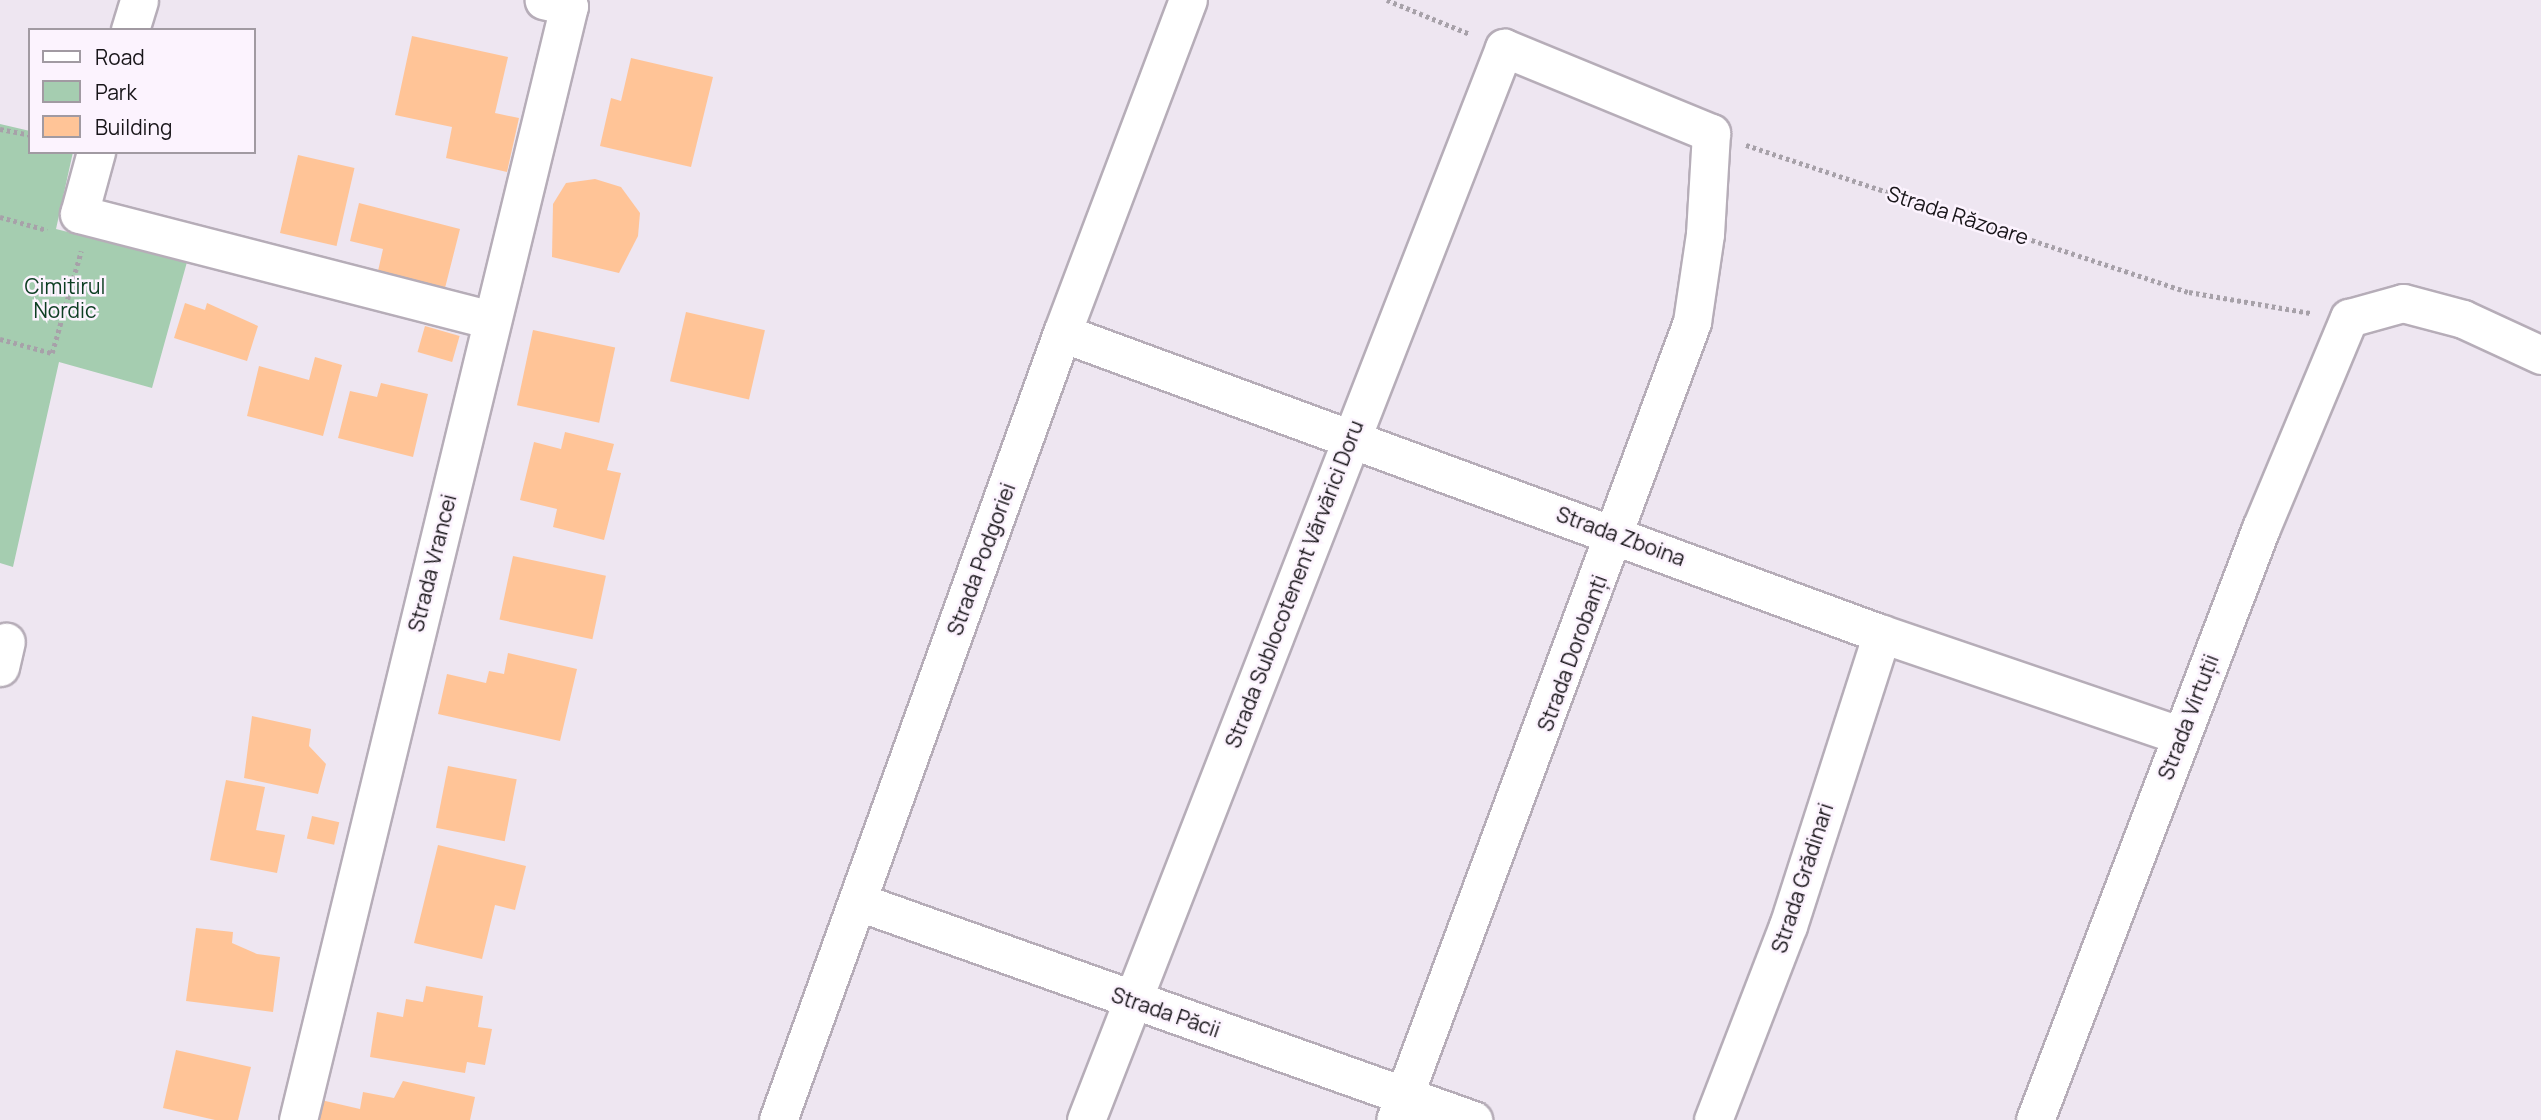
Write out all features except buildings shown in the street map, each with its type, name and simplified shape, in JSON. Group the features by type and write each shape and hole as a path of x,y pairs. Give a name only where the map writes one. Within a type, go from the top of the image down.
{"street":[{"path":"131,28 139,0"},
{"name":"Strada Podgoriei","path":"778,1120 859,902 1062,332 1188,0"},
{"name":"Strada Vrancei","path":"298,1120 491,320 556,3"},
{"path":"1503,48 1711,133"},
{"name":"Strada Sublocotenent Vărvărici Doru","path":"1086,1120 1503,48"},
{"name":"Strada Dorobanți","path":"1399,1108 1616,533 1692,322 1705,234 1711,133"},
{"path":"95,154 79,214 491,320"},
{"path":"2349,318 2403,303 2463,319 2541,355"},
{"name":"Strada Virtuții","path":"2035,1120 2260,528 2349,318"},
{"name":"Strada Zboina","path":"1062,332 1350,439 1616,533 1882,634 2181,736"},
{"name":"Strada Grădinari","path":"1713,1120 1788,926 1882,634"},
{"name":"Strada Păcii","path":"859,902 1132,1000 1399,1108 1473,1120"}],"path":[{"path":"1387,0 1503,48"},
{"path":"0,129 28,135"},
{"name":"Strada Răzoare","path":"1711,133 2189,292 2349,318"},
{"path":"0,217 61,233"},
{"path":"0,339 52,353 84,240"}],"green space":[{"name":"Cimitirul Nordic","path":"0,124 28,131 28,154 73,154 56,229 187,262 152,388 59,362 13,567 0,563"}]}
